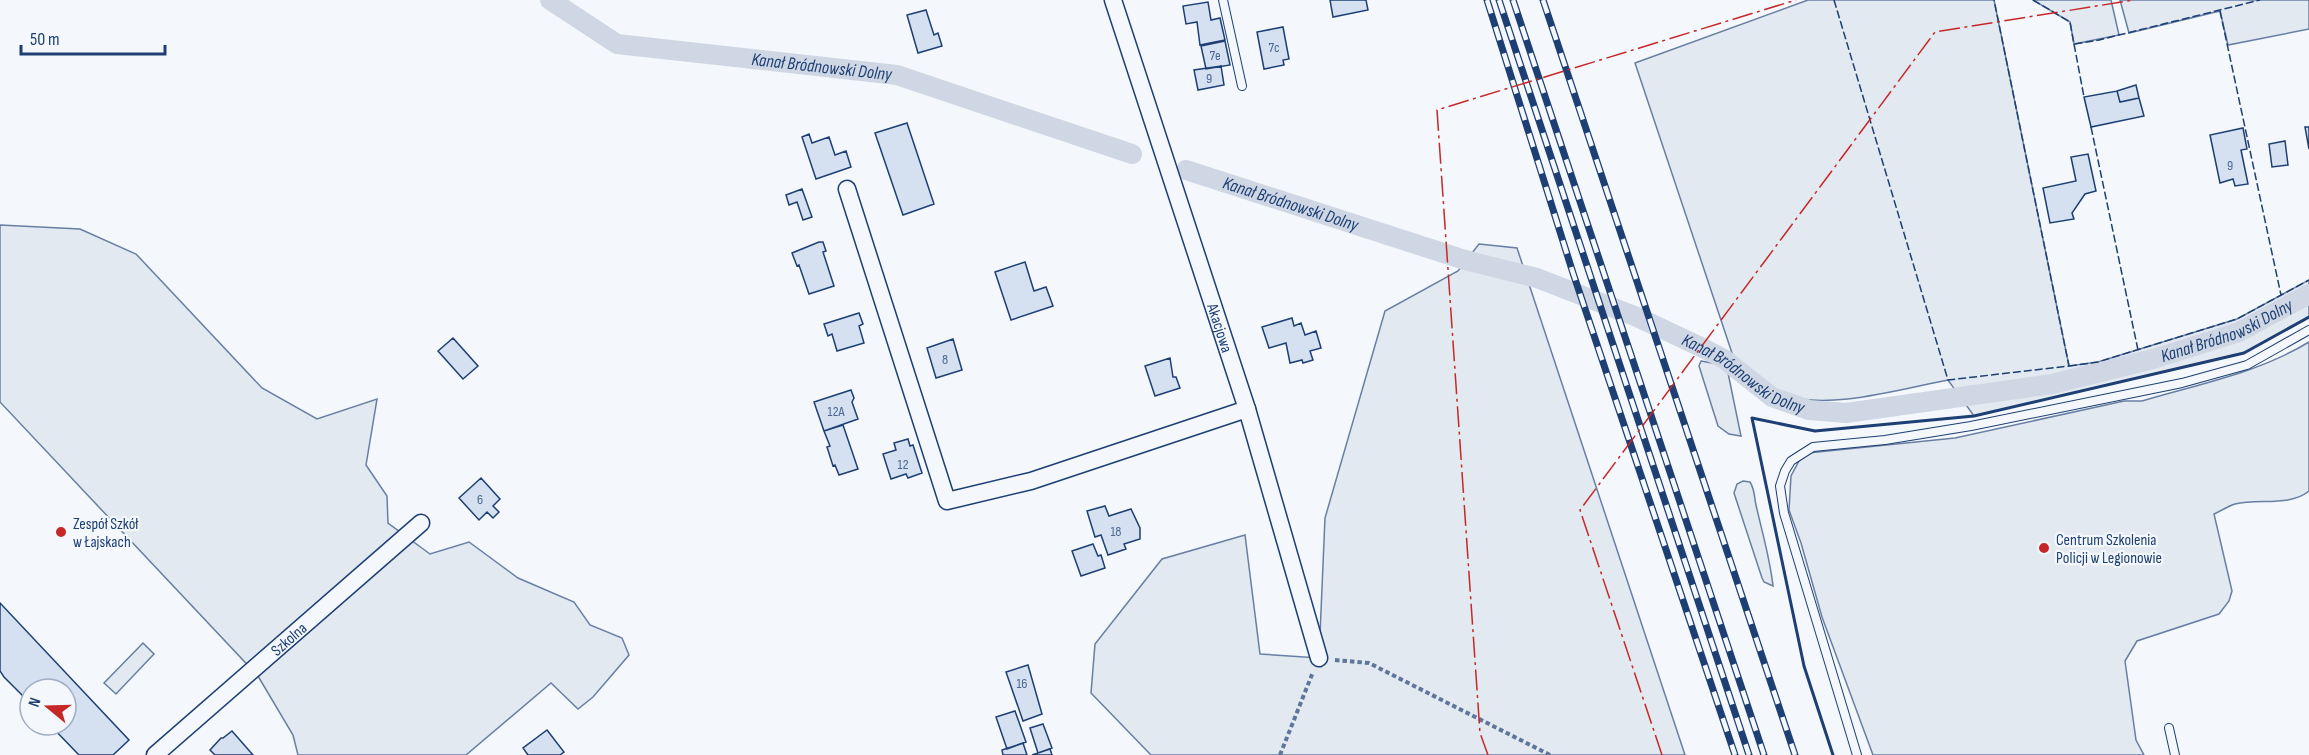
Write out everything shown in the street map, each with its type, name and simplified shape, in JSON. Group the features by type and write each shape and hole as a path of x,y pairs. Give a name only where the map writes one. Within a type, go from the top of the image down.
{"street":[{"name":"Akacjowa","path":"1113,0 1247,409 1319,658"},
{"path":"847,189 946,501 1031,481 1247,409"},
{"name":"Szkolna","path":"155,755 421,523"}],"lane":[{"path":"1223,0 1242,86"},
{"path":"1857,755 1784,513 1780,486 1791,461 1813,447 1885,440 1971,426 2182,383 2247,365 2309,330"},
{"path":"2169,728 2175,755"}],"path":[{"path":"1280,755 1319,658 1369,663 1550,755"}],"shaded area":[{"path":"1808,0 1994,0 2069,366 2098,362 2237,319 2309,280 2309,317 2244,353 1974,416 1948,380 1865,397 1820,401 1800,399 1770,387 1734,359 1635,63"},
{"path":"2033,0 2111,0 2119,35 2074,44 2070,22"},
{"path":"2120,0 2309,0 2309,29 2228,45 2220,11 2129,33"},
{"path":"0,225 80,229 136,254 262,388 317,419 377,399 366,465 387,496 388,523 430,554 469,542 518,578 574,602 590,625 622,638 629,655 593,697 578,709 551,683 466,755 298,755 293,735 258,676 0,402"},
{"path":"1479,244 1517,248 1685,755 1151,755 1091,693 1095,644 1162,559 1245,535 1260,654 1319,658 1325,518 1385,311 1458,271"},
{"name":"Centrum Szkolenia Policji w Legionowie","path":"2309,342 2309,491 2283,501 2235,504 2214,514 2232,591 2229,601 2219,614 2137,641 2125,661 2136,740 2144,755 1873,755 1822,617 1789,510 1791,476 1799,461 1808,453 1955,438 2124,401 2142,401 2249,370 2290,353"},
{"path":"1701,361 1717,364 1728,373 1741,436 1729,434 1718,426 1699,366"},
{"path":"1743,481 1750,482 1754,490 1773,586 1764,582 1762,578 1734,493 1737,484"},
{"path":"143,643 154,654 116,694 104,683"}],"building":[{"path":"1330,0 1366,0 1368,10 1333,17"},
{"path":"1208,2 1211,20 1220,18 1225,40 1200,45 1197,22 1186,24 1183,6"},
{"path":"926,10 934,35 938,33 942,46 918,53 907,15"},
{"path":"1283,27 1289,59 1283,60 1284,65 1264,69 1257,32"},
{"path":"1225,41 1230,65 1206,69 1201,46"},
{"path":"1221,66 1224,85 1198,90 1194,70"},
{"path":"2136,85 2139,98 2120,102 2117,91"},
{"path":"2117,91 2120,102 2139,98 2144,116 2091,127 2084,97"},
{"path":"907,123 934,204 903,215 875,133"},
{"path":"2305,127 2309,127 2309,149"},
{"path":"2243,128 2247,149 2241,150 2248,184 2235,186 2233,179 2220,183 2210,135"},
{"path":"809,134 812,143 829,137 835,155 846,151 851,167 816,179 802,137"},
{"path":"2285,141 2288,165 2272,167 2269,144"},
{"path":"2088,154 2096,191 2085,194 2072,213 2074,219 2050,223 2043,188 2076,181 2071,157"},
{"path":"802,189 812,217 803,220 797,202 789,205 786,195"},
{"path":"823,242 826,251 823,252 834,286 809,294 799,265 797,266 792,253"},
{"path":"1025,262 1034,291 1046,287 1053,306 1011,320 995,272"},
{"path":"859,313 863,324 859,326 864,343 837,351 832,334 828,336 824,324"},
{"path":"1292,318 1294,326 1301,323 1305,335 1316,331 1321,348 1310,351 1313,360 1290,363 1286,343 1269,348 1262,327"},
{"path":"453,338 478,366 463,379 438,351"},
{"path":"953,339 962,370 936,378 927,348"},
{"path":"1170,358 1173,377 1176,377 1180,388 1155,396 1145,366"},
{"path":"851,390 854,398 852,402 858,419 824,431 814,402"},
{"path":"843,425 858,469 839,475 835,465 833,466 827,447 830,446 824,431"},
{"path":"908,439 910,446 913,445 922,473 908,478 906,474 891,479 883,454 896,450 894,443"},
{"path":"481,478 500,499 493,506 499,512 493,518 487,512 479,520 459,498"},
{"path":"1105,506 1109,516 1131,509 1140,528 1140,539 1124,544 1126,549 1108,555 1101,535 1095,537 1087,511"},
{"path":"1093,544 1098,556 1101,555 1105,568 1081,576 1072,551"},
{"path":"0,603 70,677 18,677 18,691 0,671"},
{"path":"1028,665 1042,714 1023,721 1006,672"},
{"path":"78,686 129,740 113,755 79,755 62,737 78,737"},
{"path":"1015,711 1026,742 1007,749 996,717"},
{"path":"1043,724 1052,748 1038,753 1030,728"},
{"path":"547,730 564,752 560,755 528,755 523,748"},
{"path":"232,731 253,755 215,755 210,750 221,738"},
{"path":"1023,743 1027,755 1003,755 1002,750"},
{"path":"1050,749 1052,755 1032,755"}],"waterway":[{"name":"Kanał Bródnowski Dolny","path":"550,0 617,44 897,75 1132,154"},
{"name":"Kanał Bródnowski Dolny","path":"1186,170 1465,260 1537,278 1637,317 1703,348 1724,359 1772,397 1809,410 1846,413 2052,384 2153,359 2239,332 2309,294"}],"railway":[{"path":"1487,0 1573,273 1735,755"},
{"path":"1499,0 1749,755"},
{"path":"1513,0 1764,755"},
{"path":"1543,0 1795,755"}],"fence":[{"path":"1834,0 1948,380 2069,366 1994,0"},
{"path":"2033,0 2070,22 2074,44 2099,40 2260,0"},
{"path":"2220,11 2281,295"},
{"path":"2074,44 2084,97"},
{"path":"2091,127 2138,350"},
{"path":"2069,366 2098,362 2237,319 2309,280"}],"wall":[{"path":"1833,755 1804,666 1752,418 1815,431 1974,416 2244,353 2309,317"}],"power":[{"path":"1488,755 1480,733 1437,110 1796,0"},
{"path":"1662,755 1580,510 1935,32 2134,0"}],"place":[{"name":"Zespół Szkół w Łajskach","path":"61,532"},
{"name":"Centrum Szkolenia Policji w Legionowie","path":"2044,548"}]}
